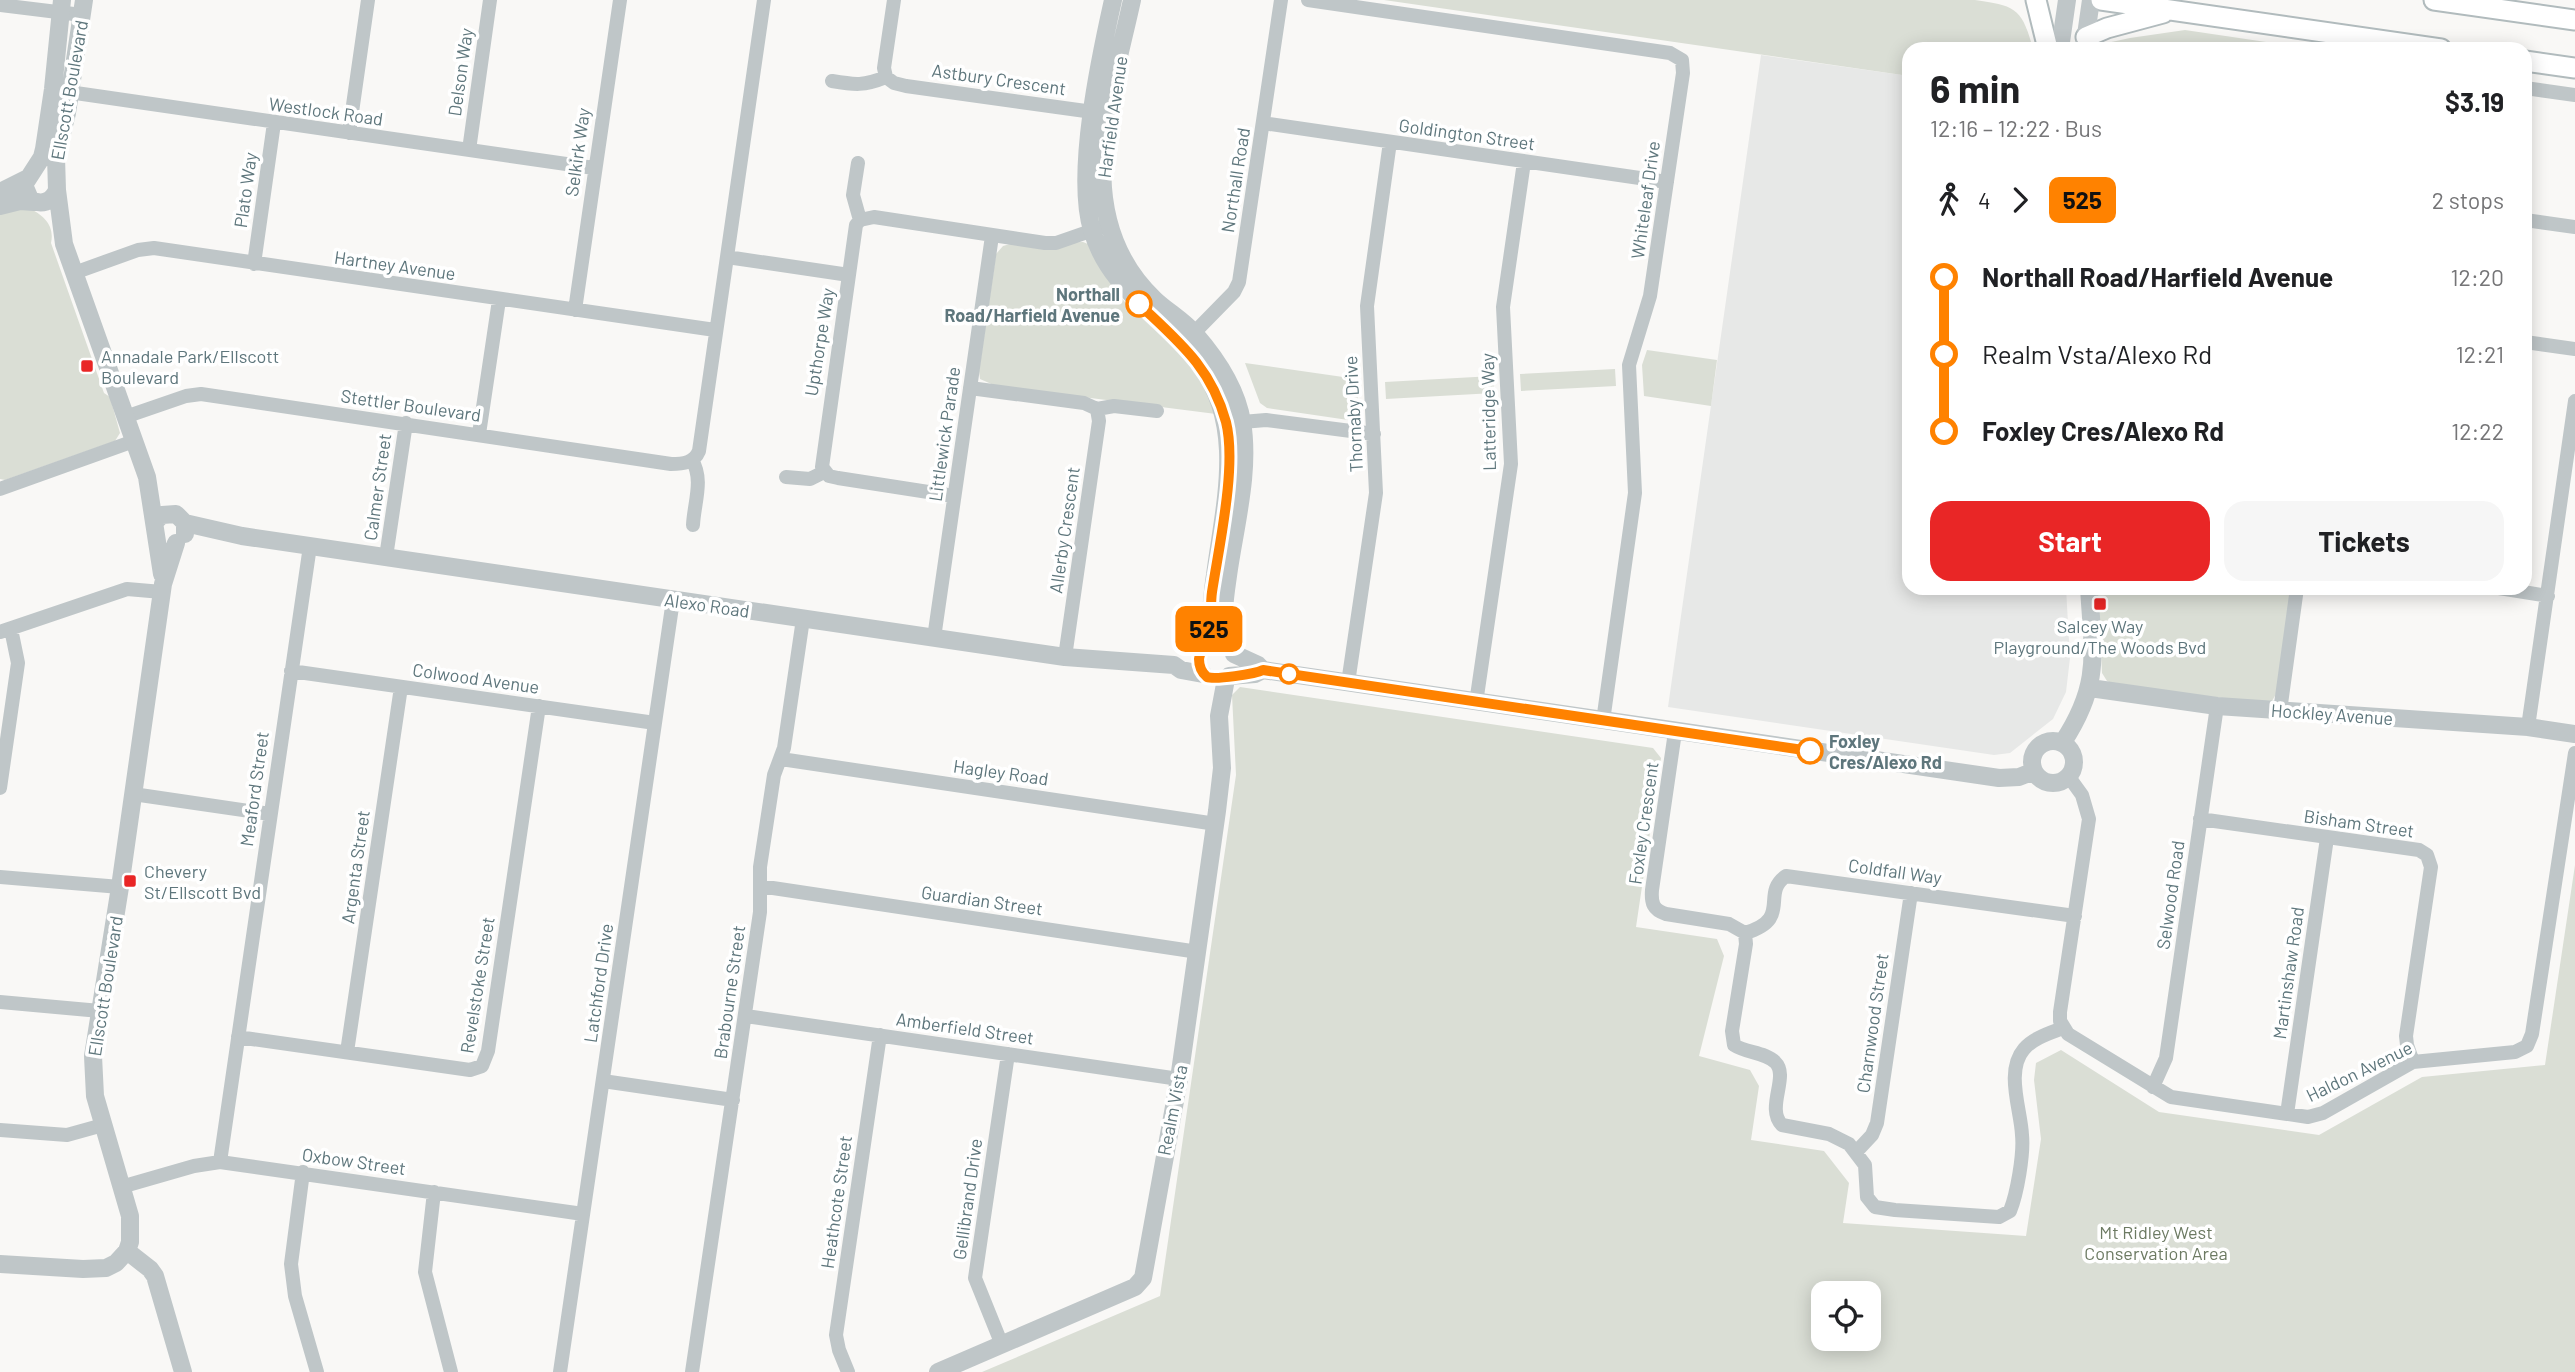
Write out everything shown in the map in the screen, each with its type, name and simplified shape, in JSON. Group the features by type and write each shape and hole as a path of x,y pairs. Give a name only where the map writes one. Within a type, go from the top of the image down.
{"main road":[{"path":"2035,0 2047,42"},
{"path":"2101,0 2393,42"},
{"path":"2434,0 2575,20"},
{"path":"2086,42 2107,28 2174,10"},
{"path":"2532,62 2575,68"}],"street":[{"path":"349,133 368,0"},
{"name":"Delson Way","path":"469,150 490,0"},
{"name":"Selkirk Way","path":"575,310 620,0"},
{"path":"693,525 693,505 699,475 692,460 699,451 764,0"},
{"path":"886,78 884,68 894,0"},
{"name":"Harfield Avenue","path":"1101,113 1113,0"},
{"name":"Harfield Avenue","path":"1132,0 1101,113 1086,189 1100,227 1101,253 1115,276 1129,294 1219,366 1235,395 1242,422 1243,477 1223,606 1224,633 1232,651"},
{"name":"Northall Road","path":"1188,339 1234,292 1239,282 1281,0"},
{"name":"Whiteleaf Drive","path":"1308,0 1678,55 1682,60 1683,73 1650,296 1629,365 1635,493 1603,721"},
{"path":"2061,42 2067,0"},
{"path":"2085,42 2091,0"},
{"path":"0,5 83,7"},
{"name":"Ellscott Boulevard","path":"62,6 62,91 56,185 64,244 147,477 162,588"},
{"name":"Ellscott Boulevard","path":"29,176 42,157 83,7"},
{"name":"Astbury Crescent","path":"832,81 869,85 886,78 906,86 1101,113"},
{"path":"2532,89 2575,95"},
{"name":"Westlock Road","path":"62,91 594,168"},
{"name":"Plato Way","path":"254,264 274,123"},
{"name":"Goldington Street","path":"1263,123 1667,182"},
{"name":"Thornaby Drive","path":"1348,683 1376,494 1367,306 1390,142"},
{"name":"Latteridge Way","path":"1476,703 1511,464 1503,307 1524,162"},
{"name":"Upthorpe Way","path":"824,472 821,459 855,230 860,220 853,195 858,163"},
{"path":"0,192 29,176 48,172 56,185 51,200 37,203 20,201 0,206"},
{"path":"29,176 24,190 37,203"},
{"name":"Ellscott Boulevard","path":"37,203 64,244"},
{"path":"860,220 874,217 992,236 1056,243 1100,227"},
{"path":"2532,221 2575,227"},
{"name":"Littlewick Parade","path":"934,638 992,236"},
{"name":"Hartney Avenue","path":"74,273 146,248 715,330"},
{"path":"727,257 849,275"},
{"path":"479,434 499,300"},
{"name":"Harfield Avenue","path":"1188,339 1219,402 1228,438 1227,487 1209,630 1202,651"},
{"path":"2532,343 2575,349"},
{"path":"970,388 1084,403 1097,409 1114,406 1157,411"},
{"name":"Stettler Boulevard","path":"125,417 186,396 201,394 671,464 692,460"},
{"path":"2528,727 2575,401"},
{"name":"Allerby Crescent","path":"1065,657 1099,421 1097,409"},
{"path":"1242,422 1266,420 1374,434"},
{"name":"Calmer Street","path":"386,557 406,423"},
{"path":"0,489 134,442"},
{"path":"786,477 810,479 824,472 838,478 954,496"},
{"name":"Ellscott Boulevard","path":"127,1251 131,1224 95,1096 93,1068 162,588 179,528 147,477"},
{"path":"162,515 179,528 163,542 156,529 162,515"},
{"name":"Alexo Road","path":"179,528 1065,657 1174,665 1181,670 1205,676"},
{"name":"Meaford Street","path":"220,1162 310,546"},
{"path":"0,788 18,663 6,630 127,589 162,588"},
{"path":"2532,593 2548,596"},
{"path":"2063,742 2078,719 2090,688 2093,660 2089,595"},
{"path":"2280,711 2296,595"},
{"name":"Latchford Drive","path":"560,1372 673,600"},
{"name":"Brabourne Street","path":"692,1372 746,1016 760,912 760,867 772,784 781,760 803,619"},
{"path":"1263,670 1214,643 1202,651 1200,668 1205,676 1227,677 1255,674 1263,670 1999,778 2019,777 2034,771"},
{"name":"Alexo Road","path":"1174,665 1202,651"},
{"path":"1227,677 1235,667 1232,651"},
{"name":"Colwood Avenue","path":"291,671 655,723"},
{"name":"Realm Vista","path":"1205,676 1219,716"},
{"name":"Realm Vista","path":"938,1372 1141,1283 1179,1079 1198,951 1222,768 1219,716 1227,677"},
{"name":"Argenta Street","path":"347,1052 401,687"},
{"name":"Hockley Avenue","path":"2090,688 2217,706 2528,727 2575,734"},
{"name":"Revelstoke Street","path":"238,1037 470,1070 482,1066 486,1060 539,706"},
{"name":"Selwood Road","path":"2153,1087 2166,1058 2217,706"},
{"name":"Foxley Crescent","path":"1675,732 1652,890 1653,904 1658,911 1666,914 1729,924 1745,933"},
{"path":"2054,740 2063,742 2073,754 2073,770 2062,782 2046,781 2039,778 2034,771 2032,762 2038,747 2054,740"},
{"name":"Haldon Avenue","path":"2063,1028 2068,1034 2171,1097 2317,1116 2413,1062 2515,1052 2527,1046 2531,1040 2575,753"},
{"name":"Hagley Road","path":"781,760 1216,824"},
{"path":"1745,933 1746,944 1732,1031 1734,1045 1746,1052 1771,1059 1778,1066 1780,1075 1775,1113 1777,1120 1782,1125 1841,1138 1857,1151 1867,1172 1867,1197 1875,1207 2004,1216 2012,1206 2022,1145 2016,1088 2018,1061 2032,1042 2063,1028 2060,1012 2089,819 2082,795 2069,777"},
{"path":"134,794 270,814"},
{"name":"Bisham Street","path":"2200,819 2419,850 2427,855 2431,867 2406,1036 2413,1062"},
{"name":"Martinshaw Road","path":"2287,1114 2327,838"},
{"path":"0,877 120,887"},
{"name":"Coldfall Way","path":"1745,933 1768,923 1772,917 1779,883 1786,877 2075,916"},
{"name":"Guardian Street","path":"760,886 1198,951"},
{"name":"Charnwood Street","path":"1857,1151 1872,1135 1877,1124 1911,893"},
{"path":"0,1002 100,1011"},
{"name":"Amberfield Street","path":"746,1016 1179,1079"},
{"name":"Heathcote Street","path":"848,1372 836,1335 880,1035"},
{"name":"Gellibrand Drive","path":"1002,1345 975,1278 1008,1054"},
{"path":"603,1081 733,1100"},
{"path":"0,1130 66,1135 103,1125"},
{"name":"Oxbow Street","path":"121,1187 194,1166 220,1162 583,1214"},
{"path":"303,1172 291,1264 295,1296 317,1372"},
{"path":"434,1192 425,1272 451,1372"},
{"path":"0,1264 98,1269 116,1263 127,1251 155,1276 183,1372"}],"shaded area":[{"path":"1761,55 1902,75 1902,595 2066,595 2070,658 2066,692 2053,719 2010,753 1994,755 1668,707"}],"green space":[{"path":"1384,0 1975,0 2014,10 2024,22 2031,42 1902,42 1902,75"},
{"path":"2185,30 2266,42 2111,42"},
{"path":"29,208 43,217 49,226 51,243 104,393 110,397 120,433 115,441 5,480 0,479 0,212"},
{"path":"1010,244 1088,244 1124,301 1191,364 1206,388 1216,414 996,386 980,379 996,254 1003,246"},
{"path":"1647,350 1717,360 1711,406 1644,396 1642,365"},
{"path":"1245,363 1357,379 1359,417 1355,421 1267,408 1260,403"},
{"path":"1615,369 1616,386 1521,391 1520,374"},
{"path":"1493,376 1494,393 1386,399 1385,382"},
{"path":"2098,595 2290,595 2276,694 2272,701 2264,703 2115,685 2107,681 2102,673"},
{"name":"Mt Ridley West Conservation Area","path":"1240,687 1653,748 1661,758 1636,927 1717,939 1724,956 1699,1056 1750,1070 1759,1086 1751,1140 1824,1151 1849,1183 1843,1223 2026,1236 2041,1139 2034,1080 2036,1063 2061,1050 2159,1112 2319,1135 2422,1077 2545,1065 2575,865 2575,1372 982,1372 1160,1296 1236,775 1232,695"}],"bus line":[{"name":"525","path":"1139,304 1200,364 1209,378 1226,425 1229,465 1227,487 1211,599 1209,635 1199,662 1203,674 1207,677 1219,680 1229,676 1255,674 1263,670 1810,751"}],"place":[{"name":"Northall Road/Harfield Avenue","path":"1139,304"},
{"name":"Annadale Park/Ellscott Boulevard","path":"87,366"},
{"name":"Salcey Way Playground/The Woods Bvd","path":"2100,604"},
{"name":"Foxley Cres/Alexo Rd","path":"1810,751"},
{"name":"Chevery St/Ellscott Bvd","path":"130,881"}]}
